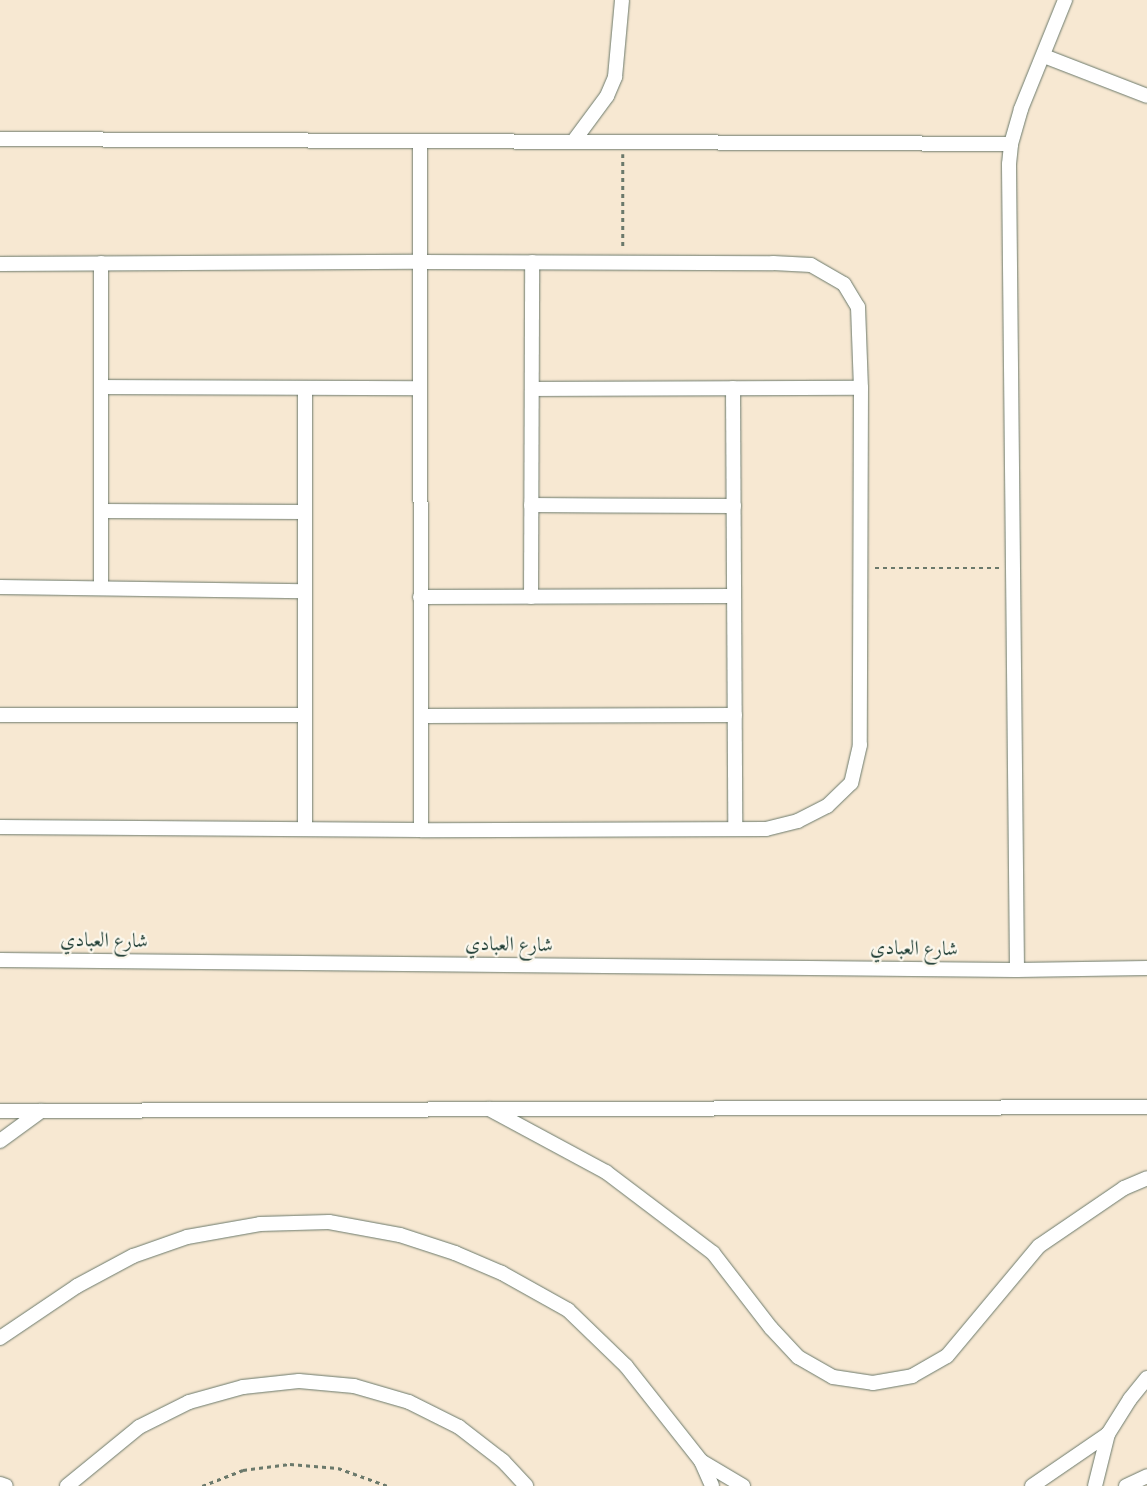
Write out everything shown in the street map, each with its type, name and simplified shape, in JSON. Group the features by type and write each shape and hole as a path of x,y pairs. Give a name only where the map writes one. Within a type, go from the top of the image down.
{"street":[{"path":"573,142 607,96 614,77 622,0"},
{"path":"1017,970 1009,185 1011,144 1020,109 1044,56 1066,0"},
{"path":"1044,56 1147,96"},
{"path":"0,139 1011,144"},
{"path":"420,141 421,830"},
{"path":"531,597 532,262"},
{"path":"0,264 623,262 811,265 844,284 858,307 861,388 860,745 851,783 827,806 798,821 766,829 421,830 0,827"},
{"path":"101,263 101,588"},
{"path":"101,387 420,388"},
{"path":"305,388 305,829"},
{"path":"733,388 735,829"},
{"path":"532,389 861,388"},
{"path":"531,505 734,506"},
{"path":"101,511 305,512"},
{"path":"0,588 305,591"},
{"path":"420,597 734,596"},
{"path":"0,715 305,715"},
{"path":"421,716 735,715"},
{"name":"شارع العبادي","path":"0,960 1017,970 1147,968"},
{"path":"0,1111 1147,1107"},
{"path":"488,1108 606,1172 713,1253 771,1328 798,1357 833,1377 872,1383 912,1376 947,1356 1039,1246 1124,1188 1147,1178"},
{"path":"0,1141 41,1111"},
{"path":"0,1338 77,1286 134,1256 186,1237 260,1224 328,1222 400,1235 454,1253 502,1274 568,1310 626,1366 701,1461 712,1486"},
{"path":"1095,1486 1108,1434 1130,1399 1147,1378"},
{"path":"67,1486 139,1427 189,1402 243,1386 298,1381 354,1386 409,1402 459,1427 503,1461 526,1486"},
{"path":"1032,1486 1108,1434"},
{"path":"701,1461 743,1486"},
{"path":"1126,1486 1147,1476"},
{"path":"0,1484 6,1486"}],"path":[{"path":"623,142 623,262"},
{"path":"861,568 1013,568"},
{"path":"202,1486 243,1470 290,1464 338,1468 388,1486"}]}
